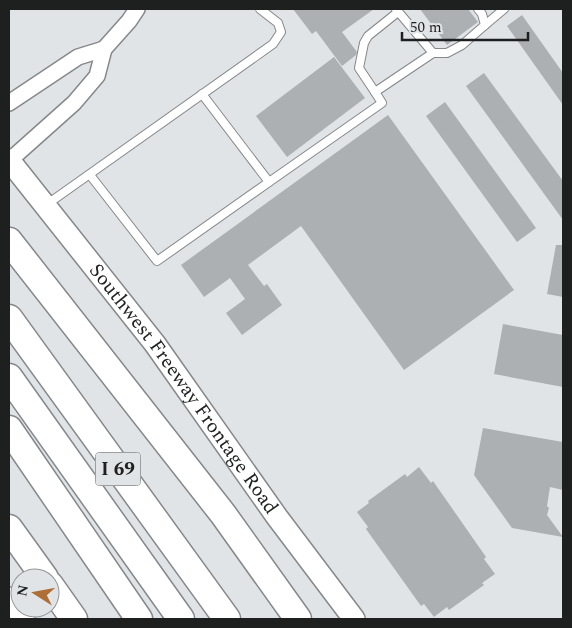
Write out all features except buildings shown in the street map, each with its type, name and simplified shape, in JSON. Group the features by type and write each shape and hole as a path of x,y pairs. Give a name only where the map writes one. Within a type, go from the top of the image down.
{"highway":[{"path":"9,240 216,506 298,619"},
{"name":"I 69","path":"9,318 227,619"},
{"path":"9,377 181,619"},
{"path":"9,429 139,619"},
{"path":"216,506 262,554 310,619"},
{"path":"9,528 38,568"},
{"path":"60,599 74,619"}],"main road":[{"name":"Southwest Freeway Frontage Road","path":"9,160 155,344 277,516 354,619"},
{"path":"9,598 24,619"}],"street":[{"path":"9,160 74,103 96,76 104,50 137,9"},
{"path":"9,104 78,57 104,50"}],"lane":[{"path":"45,206 273,44 281,32 278,23 260,9"},
{"path":"478,9 482,14 485,25"},
{"path":"375,92 433,53 447,53 462,45 504,9"},
{"path":"90,175 157,261 382,103 359,68 364,43 368,36 397,10 433,53"},
{"path":"202,94 269,182"}]}
